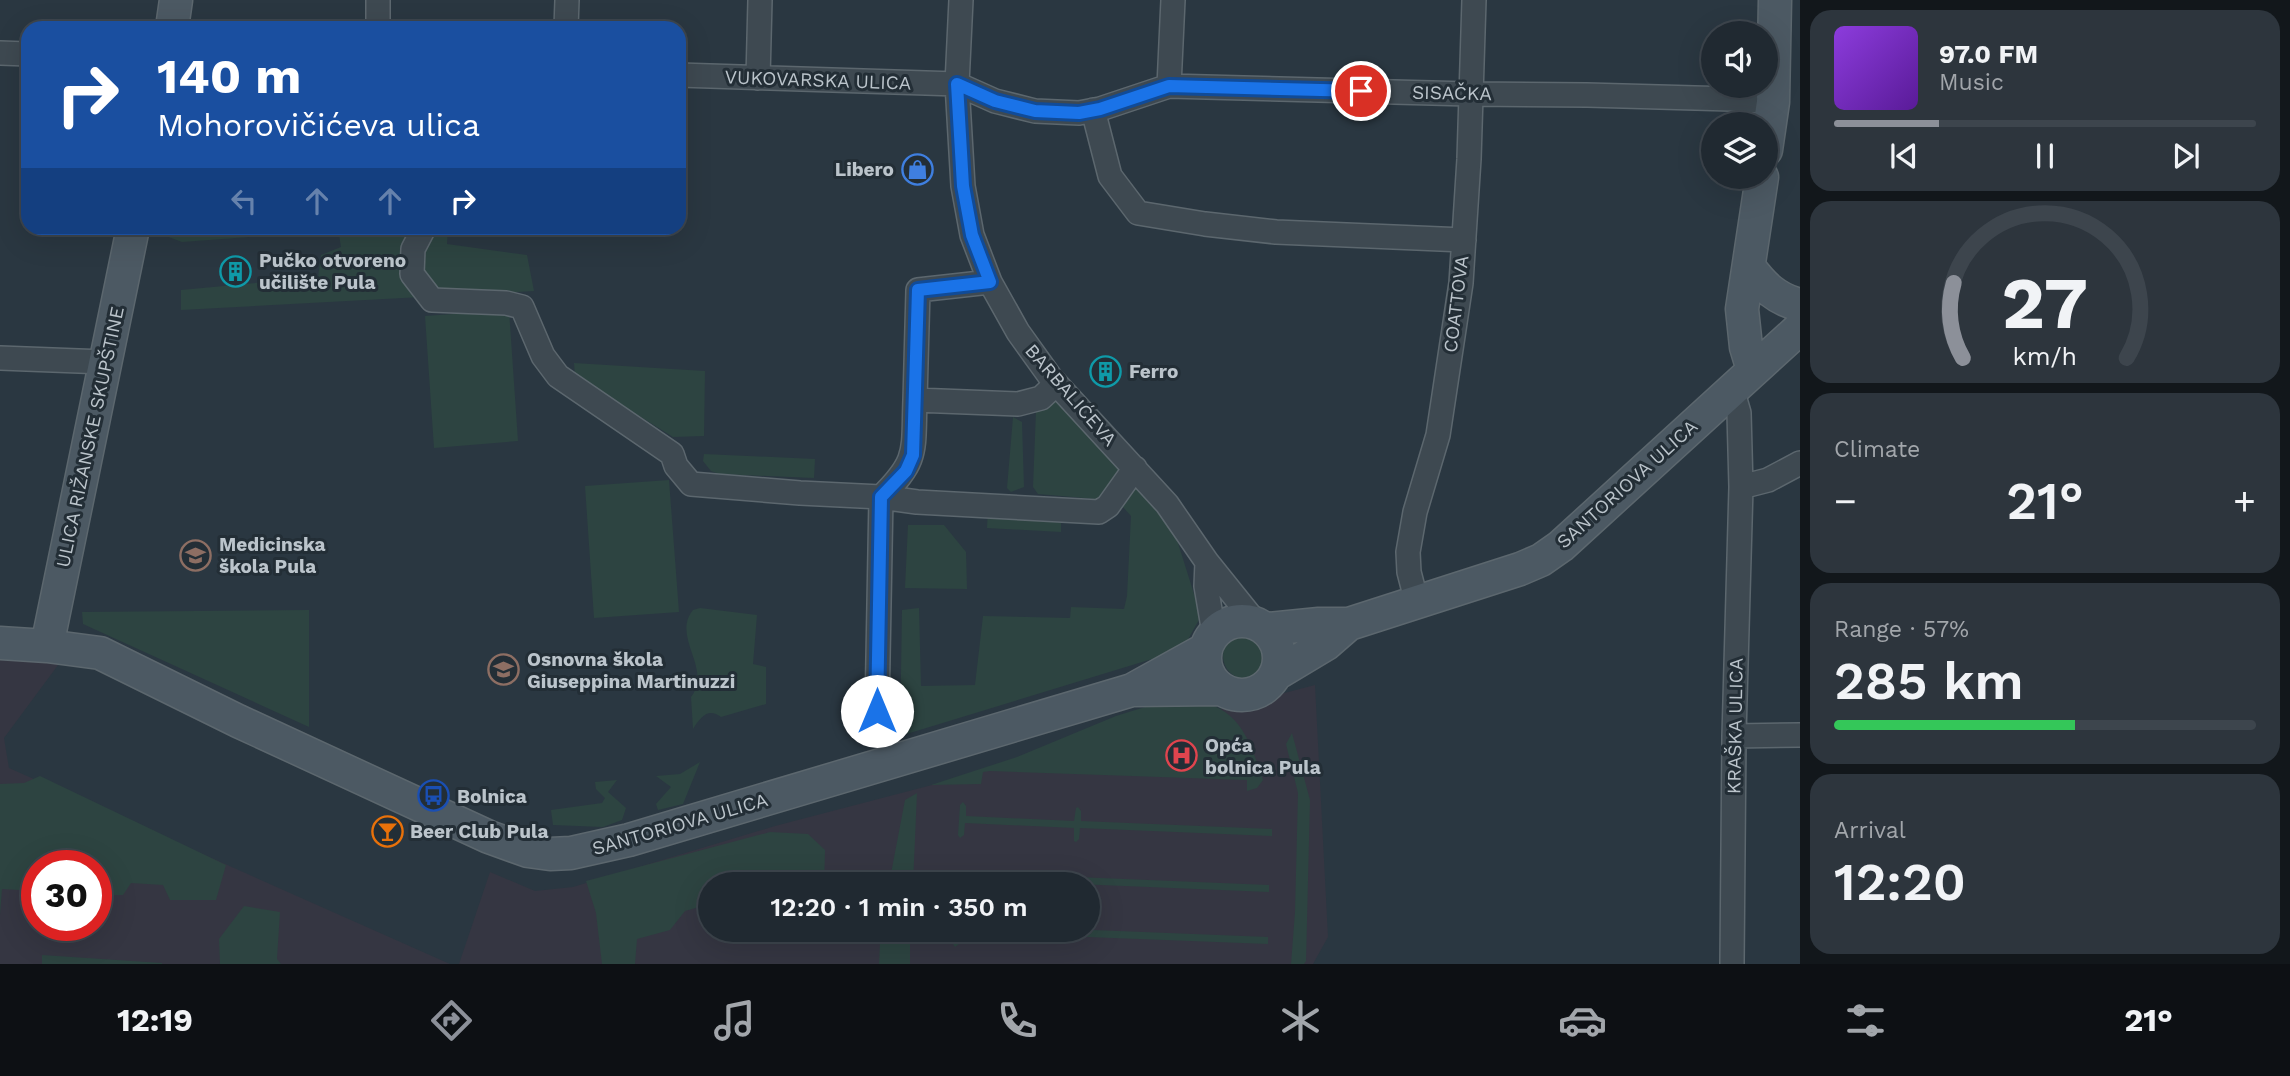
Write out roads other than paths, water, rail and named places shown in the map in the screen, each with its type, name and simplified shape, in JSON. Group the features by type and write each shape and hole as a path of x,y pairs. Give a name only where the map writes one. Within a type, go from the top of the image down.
{"main road":[{"path":"173,21 176,0"},
{"path":"1772,112 1775,0"},
{"path":"1749,374 1763,339 1761,320 1748,275 1760,189"},
{"name":"ULICA RIŽANSKE SKUPŠTINE","path":"47,646 132,235"},
{"path":"1748,275 1787,302 1800,304"},
{"name":"SANTORIOVA ULICA","path":"1261,626 1349,625 1520,569 1541,559 1561,546 1800,328"},
{"path":"1245,620 1261,626 1275,639 1279,650 1280,663 1276,674 1263,689 1251,694 1238,695 1221,689 1207,671 1205,660 1210,641 1223,626 1233,621 1245,620"},
{"name":"SANTORIOVA ULICA","path":"1276,674 1326,644 1349,625"},
{"name":"SANTORIOVA ULICA","path":"0,643 100,653 238,722 469,827 528,851 550,854 594,849 629,841 1132,690 1210,641"},
{"name":"SANTORIOVA ULICA","path":"1132,690 1221,689"}],"street":[{"path":"378,21 379,0"},
{"path":"566,21 567,0"},
{"path":"758,78 760,0"},
{"name":"BARBALIĆEVA","path":"961,0 957,84 963,186 972,235 990,282 1018,332 1056,384 1167,504 1207,562 1261,626"},
{"path":"1169,86 1174,0"},
{"name":"COATTOVA","path":"1417,603 1409,572 1408,552 1415,512 1438,435 1461,283 1474,0"},
{"path":"0,53 21,54"},
{"name":"VUKOVARSKA ULICA","path":"686,75 957,84"},
{"name":"SISAČKA","path":"957,84 995,101 1035,111 1079,113 1169,86 1600,95 1773,102"},
{"path":"1093,110 1110,176 1138,213 1205,225 1276,232 1464,240"},
{"path":"420,235 413,249 412,274 432,300 506,303 522,307 543,356 558,376 672,454 676,466 691,484 800,494 1099,512 1108,506 1135,468"},
{"path":"877,711 881,497 906,471 913,455 918,290 990,282"},
{"path":"0,358 105,362"},
{"name":"KRAŠKA ULICA","path":"1732,964 1734,736 1741,487 1739,412 1749,374"},
{"path":"915,401 1018,404 1041,398 1056,384"},
{"path":"1741,487 1768,480 1800,463"},
{"path":"1207,562 1210,641"},
{"path":"1734,736 1800,736"}],"place":[{"name":"Libero","path":"917,169"},
{"name":"Pučko otvoreno učilište Pula","path":"236,271"},
{"name":"Ferro","path":"1106,371"},
{"name":"Medicinska škola Pula","path":"196,555"},
{"name":"Osnovna škola Giuseppina Martinuzzi","path":"504,670"},
{"name":"Opća bolnica Pula","path":"1182,756"},
{"name":"Bolnica","path":"434,796"},
{"name":"Beer Club Pula","path":"387,831"}]}
